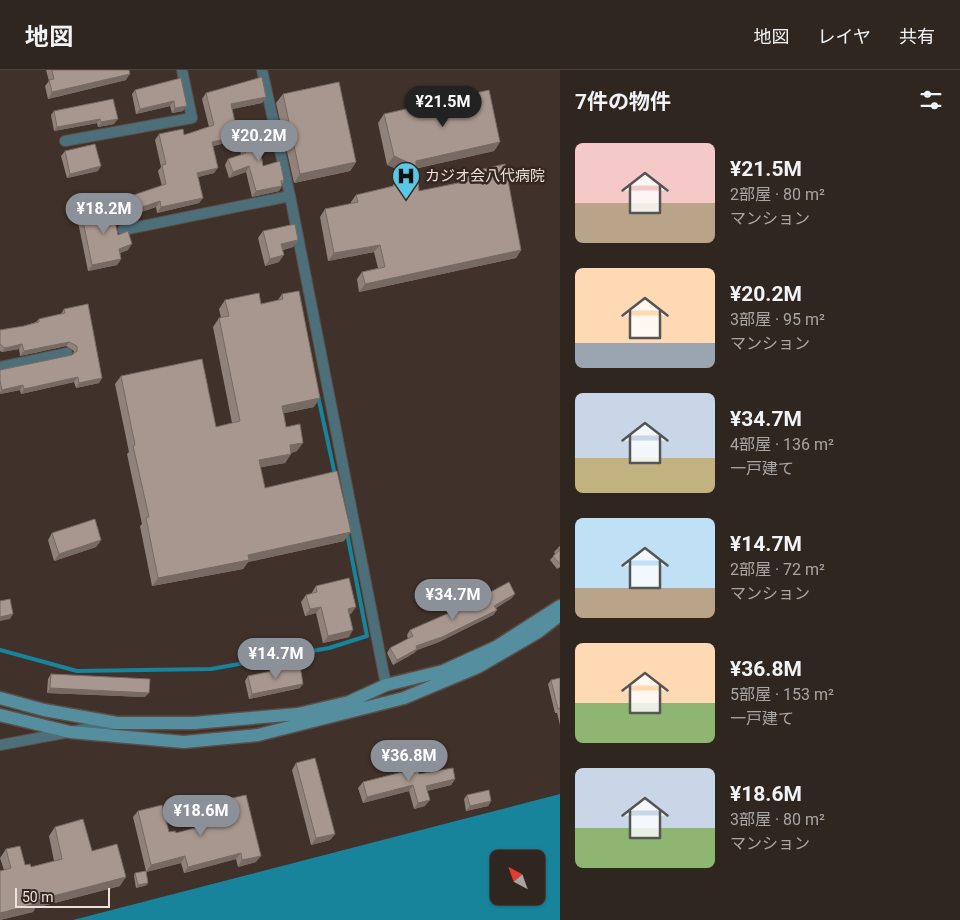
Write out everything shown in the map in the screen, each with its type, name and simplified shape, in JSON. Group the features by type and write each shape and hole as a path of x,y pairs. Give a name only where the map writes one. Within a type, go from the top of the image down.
{"street":[{"path":"65,141 192,118 182,70"},
{"path":"262,70 290,196 386,685"},
{"path":"123,230 290,196"},
{"path":"0,367 67,353"},
{"path":"0,698 44,710 117,723 194,724 298,714 349,702 386,685 443,671 488,651 560,606"},
{"path":"0,715 70,732 184,742 258,735 404,698 478,667 538,632 560,615"},
{"path":"0,745 117,723"}],"water":[{"path":"560,794 560,920 73,920"}],"building":[{"path":"52,70 129,70 130,74 52,92 49,80 54,79"},
{"path":"262,77 266,97 231,104 238,136 212,142 218,168 197,173 203,198 161,207 160,201 133,210 128,197 166,184 162,165 166,164 159,134 183,129 184,135 214,125 206,93"},
{"path":"181,78 187,106 175,108 174,101 140,109 135,90"},
{"path":"339,82 356,162 300,174 283,94"},
{"path":"489,90 500,142 416,161 416,166 394,156 384,114"},
{"path":"113,99 118,119 101,122 100,119 57,127 54,111"},
{"path":"272,126 275,139 259,145 263,166 280,161 284,180 281,181 282,186 256,191 249,166 233,172 228,159 246,153 242,138 260,134 259,131"},
{"path":"95,144 101,166 70,174 65,151"},
{"path":"505,164 521,250 365,284 362,272 385,267 380,245 334,253 325,209 358,202 356,195 394,186 394,184 418,180 419,191 473,180 471,172"},
{"path":"111,204 118,235 128,231 132,244 119,249 121,259 92,265 81,211"},
{"path":"295,224 298,240 281,244 284,255 270,259 263,231"},
{"path":"299,291 320,398 282,406 286,427 300,424 303,443 290,445 291,454 259,460 265,488 337,471 351,532 248,555 249,560 158,578 146,518 149,517 133,446 135,445 121,376 202,359 216,427 240,421 219,318 229,316 225,300 259,293 261,304 283,299 282,294"},
{"path":"88,304 102,378 79,383 78,377 24,389 23,385 2,390 0,370 72,355 77,351 77,346 69,342 24,351 22,344 5,348 0,344 0,330 39,322 39,319 65,313 64,309"},
{"path":"95,519 101,540 59,554 52,533"},
{"path":"560,550 560,564 553,556"},
{"path":"349,578 356,607 348,609 353,630 328,636 321,607 310,609 306,595 317,592 316,586"},
{"path":"509,582 515,594 494,606 497,610 442,637 416,646 417,649 397,660 390,648 413,636 410,630 465,606"},
{"path":"10,599 13,614 0,617 0,601"},
{"path":"300,665 303,684 252,694 248,676"},
{"path":"51,674 150,679 149,693 50,688"},
{"path":"560,678 560,708 558,709 551,680"},
{"path":"315,758 335,834 316,838 296,763"},
{"path":"418,768 419,774 453,768 455,779 426,786 430,800 418,803 413,785 367,797 363,782"},
{"path":"489,790 491,801 470,806 467,795"},
{"path":"246,795 261,856 242,860 241,853 188,867 185,856 151,865 138,811 162,805 169,832 175,831 176,833 232,818 228,799"},
{"path":"83,819 92,851 117,844 126,877 38,900 39,903 0,913 0,871 11,868 6,849 20,846 25,865 30,864 31,867 62,859 55,827"},
{"path":"146,871 148,883 138,885 135,873"}],"waterway":[{"path":"318,396 335,475"},
{"path":"0,650 77,671 211,669 329,648 367,636 347,533"}],"place":[{"name":"カジオ会八代病院","path":"406,200"}]}
